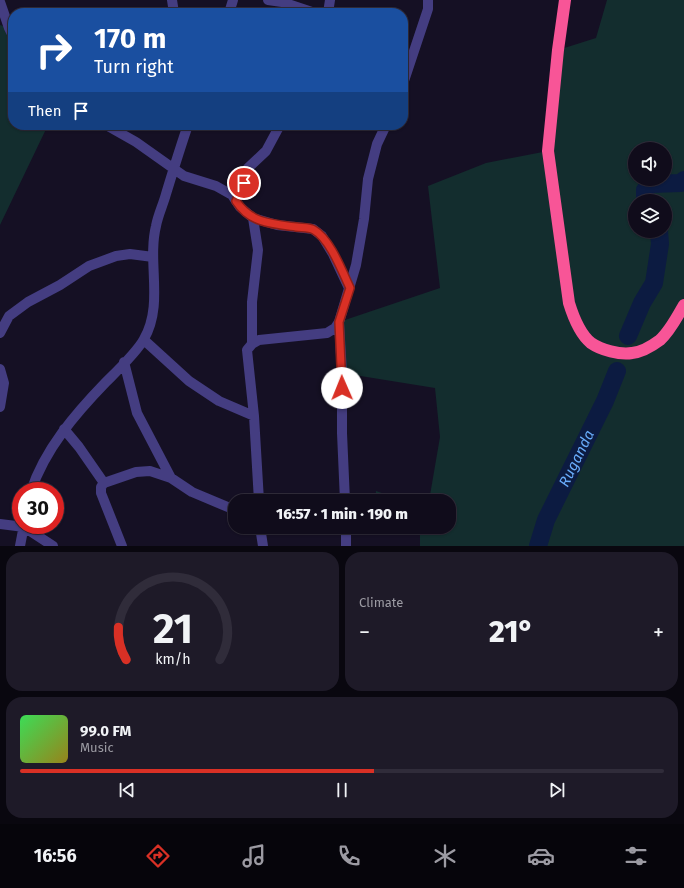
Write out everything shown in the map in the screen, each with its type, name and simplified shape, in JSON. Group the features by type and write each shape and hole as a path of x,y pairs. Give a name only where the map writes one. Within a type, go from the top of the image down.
{"highway":[{"path":"565,0 558,50 548,151 569,303 576,323 591,342 608,351 632,353 650,348 661,339 674,322 684,305"}],"street":[{"path":"268,0 282,2 300,8"},
{"path":"408,69 428,9 428,0"},
{"path":"0,2 8,28"},
{"path":"115,130 136,142 184,176 216,186 232,195 240,207 253,218 277,225 313,229 322,236 350,288"},
{"path":"35,482 46,458 64,429 90,398 144,340 149,328 155,297 152,269 155,227 186,130"},
{"path":"236,201 244,183 248,168 266,151 277,130"},
{"path":"259,494 254,416 247,350 252,344 259,340 328,333 335,328 339,322 356,265 364,219 368,179 377,144 384,130"},
{"path":"252,344 252,302 258,250 253,218"},
{"path":"0,333 9,316 28,302 60,285 89,266 116,256 130,254 153,258"},
{"path":"339,322 342,373 342,433 345,494"},
{"path":"144,340 189,381 219,401 254,416"},
{"path":"124,362 138,413 171,478"},
{"path":"0,369 4,383 0,407"},
{"path":"64,429 79,447 104,483"},
{"path":"122,546 101,493 101,487 104,483 136,472 150,472 171,478 192,492 228,507"},
{"path":"0,524 12,525"},
{"path":"20,546 22,534"},
{"path":"36,534 53,546"},
{"path":"261,534 263,546"},
{"path":"346,534 346,546"}],"green space":[{"path":"607,0 684,0 684,546 420,546 420,534 456,534 456,494 430,494 440,437 435,388 342,373 339,322 440,288 428,186 486,163 548,151 558,50 596,38"},
{"path":"0,25 8,28 8,130 46,130 0,225"},
{"path":"376,491 385,494 376,494"}],"waterway":[{"name":"Ruganda","path":"645,194 645,190 651,184 681,183 684,180"},
{"name":"Ruganda","path":"628,336 642,303 654,283 660,238"},
{"name":"Ruganda","path":"538,546 546,520 605,401 617,371"}],"route":[{"path":"244,183 236,201 240,207 253,218 277,225 313,229 322,236 350,288 339,322 342,388"}]}
